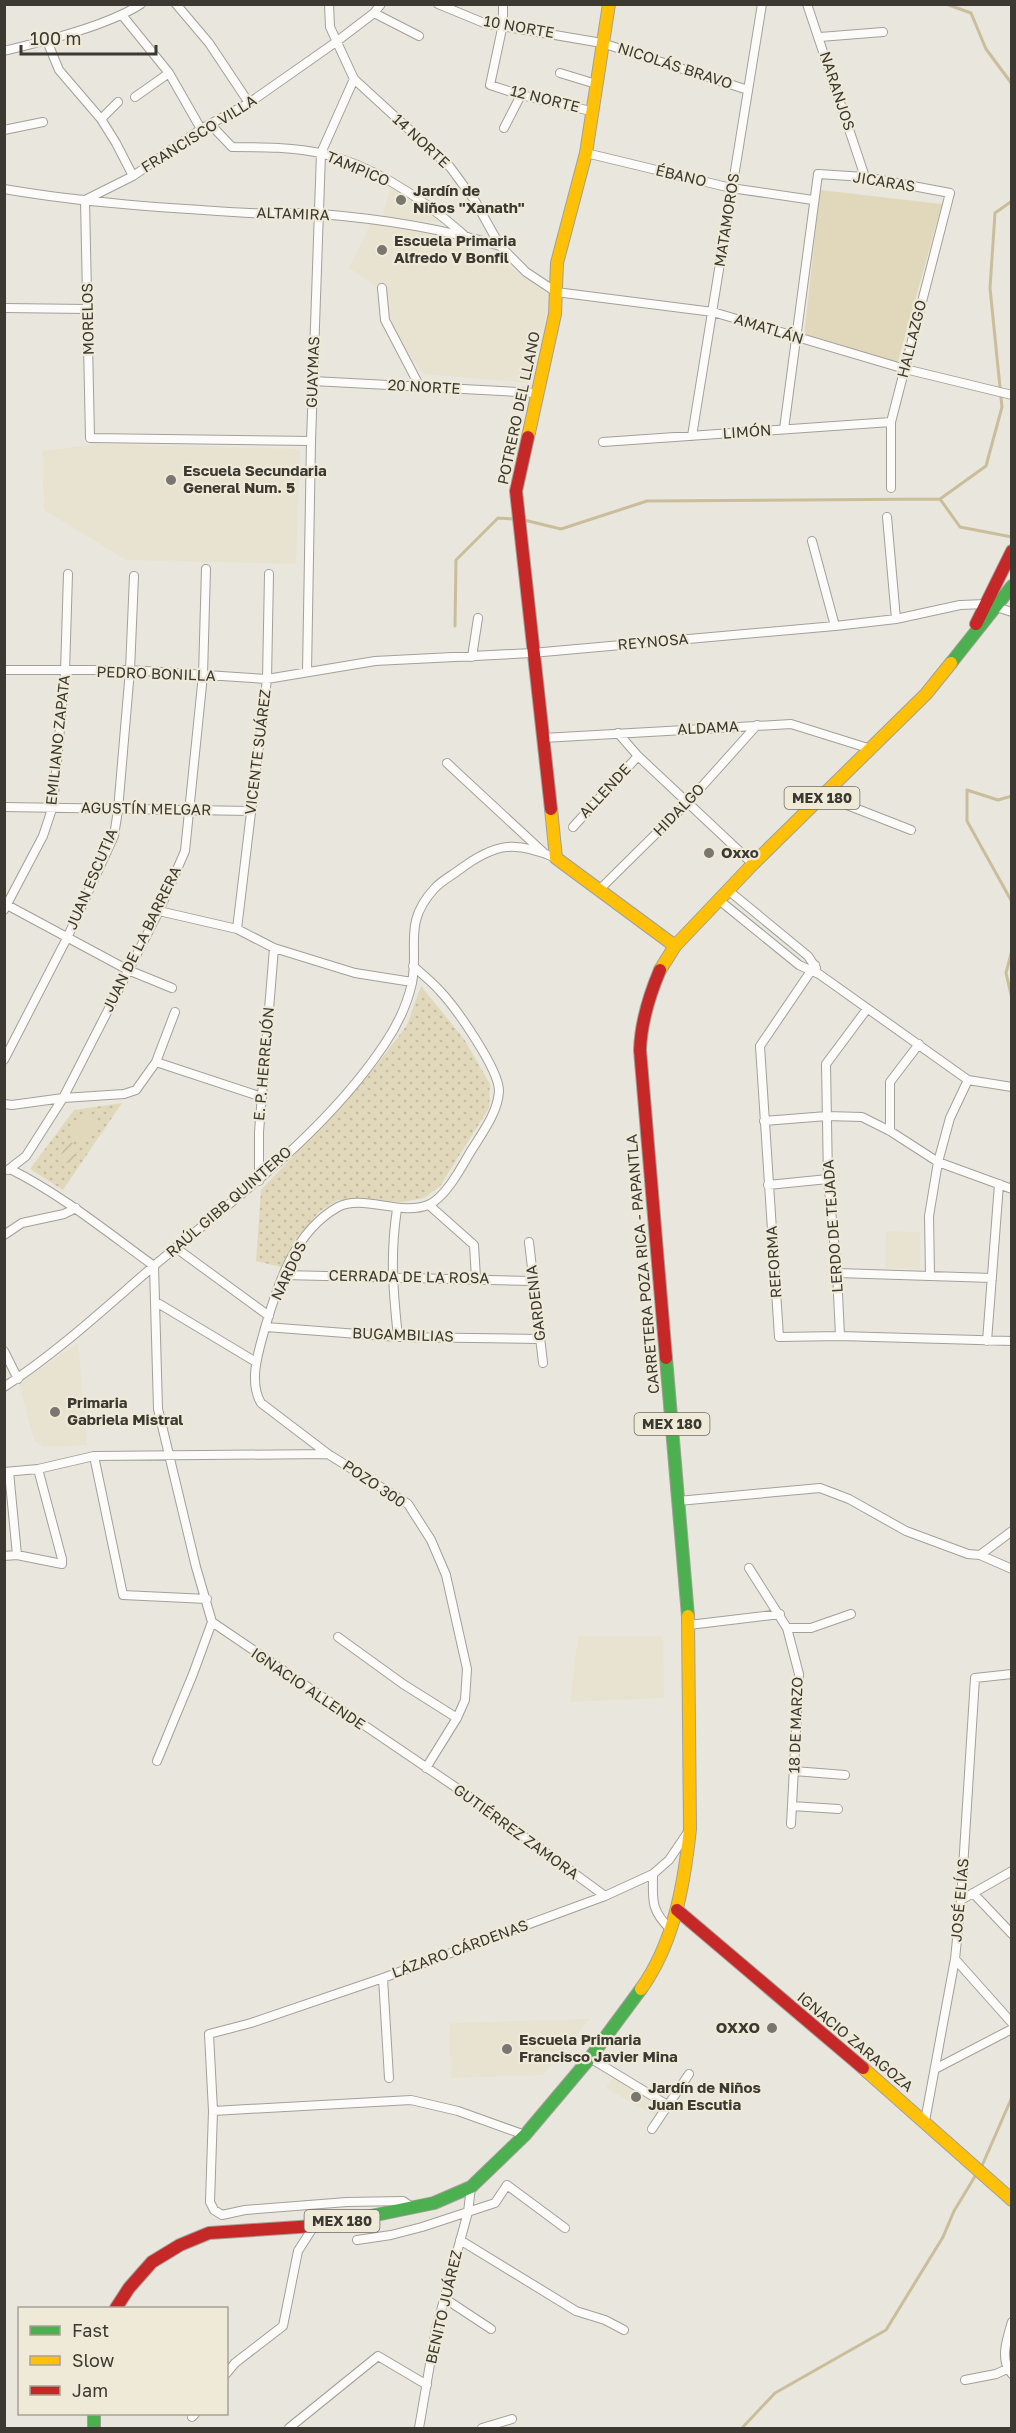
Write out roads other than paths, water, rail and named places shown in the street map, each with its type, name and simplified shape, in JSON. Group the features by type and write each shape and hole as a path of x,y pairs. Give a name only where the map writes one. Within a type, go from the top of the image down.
{"main road":[{"name":"POTRERO DEL LLANO","path":"550,856 543,738 516,491 555,314 557,263 586,153 609,4"},
{"name":"MEX 180","path":"992,605 1011,551"},
{"name":"MEX 180","path":"992,605 1011,586"},
{"name":"CARRETERA POZA RICA - PAPANTLA","path":"117,2307 129,2288 152,2262 180,2245 209,2233 314,2226 434,2203 471,2187 525,2135 590,2058 655,1969 677,1910 687,1864 690,1829 688,1625 640,1031 659,971 675,945 753,864 926,694 964,646 992,605"},
{"path":"550,856 675,945"},
{"name":"IGNACIO ZARAGOZA","path":"677,1910 925,2121 1011,2200"}],"street":[{"path":"176,4 209,43 249,103"},
{"name":"14 NORTE","path":"329,4 330,27 354,79 450,167 475,201 500,246 526,272 556,292"},
{"name":"FRANCISCO VILLA","path":"85,200 133,176 201,129 249,103 336,42 374,13 381,4"},
{"name":"10 NORTE","path":"438,4 484,23 503,24 602,43"},
{"path":"503,4 503,24"},
{"name":"MATAMOROS","path":"692,436 762,4"},
{"name":"NARANJOS","path":"807,4 820,37 865,177"},
{"path":"4,51 47,41 122,15 137,6"},
{"path":"374,13 419,36"},
{"path":"122,15 169,74 201,129"},
{"name":"12 NORTE","path":"503,24 490,85 521,95 591,111"},
{"path":"820,37 883,32"},
{"path":"47,41 59,70 101,119 133,176"},
{"name":"NICOLÁS BRAVO","path":"602,43 748,90"},
{"path":"560,73 596,84"},
{"path":"135,97 169,74"},
{"name":"GUAYMAS","path":"307,672 311,441 321,153 354,79"},
{"path":"504,128 521,95"},
{"path":"101,119 118,102"},
{"path":"4,130 43,122"},
{"name":"TAMPICO","path":"210,124 232,147 259,147 321,153 339,158 391,182 463,234"},
{"name":"ÉBANO","path":"586,153 732,188 813,200"},
{"name":"JICARAS","path":"813,200 818,174 865,177 950,193"},
{"path":"4,189 85,200"},
{"name":"HALLAZGO","path":"891,488 891,422 926,277 950,193"},
{"name":"ALTAMIRA","path":"85,200 251,213 319,213 419,225 463,234 500,246"},
{"name":"MORELOS","path":"85,200 90,438 311,441"},
{"path":"784,429 813,200"},
{"path":"382,288 385,320 420,387"},
{"name":"AMATLÁN","path":"556,292 713,312 905,369 1010,394"},
{"path":"4,308 88,309"},
{"name":"20 NORTE","path":"313,381 536,393"},
{"name":"LIMÓN","path":"603,442 891,422"},
{"path":"887,517 896,619"},
{"path":"812,541 835,626"},
{"name":"JUAN DE LA BARRERA","path":"7,1170 26,1156 63,1098 159,911 185,851 203,675 206,569"},
{"name":"EMILIANO ZAPATA","path":"7,902 43,836 53,806 65,672 68,574"},
{"name":"VICENTE SUÁREZ","path":"237,929 267,679 269,574"},
{"name":"JUAN ESCUTIA","path":"4,1060 68,938 114,836 130,670 134,576"},
{"name":"REYNOSA","path":"307,672 375,661 532,653 835,626 896,619 960,605 992,605"},
{"path":"992,605 1011,612"},
{"path":"472,657 478,618"},
{"name":"PEDRO BONILLA","path":"4,670 65,672 130,670 267,679 307,672"},
{"name":"ALDAMA","path":"543,738 791,724 871,749"},
{"name":"HIDALGO","path":"598,891 688,802 757,725"},
{"path":"618,733 638,756 753,864"},
{"name":"ALLENDE","path":"573,827 638,756"},
{"path":"447,763 550,856"},
{"path":"824,796 911,830"},
{"name":"AGUSTÍN MELGAR","path":"4,807 53,806 118,810 251,812"},
{"path":"159,911 237,929 274,948 355,973 412,982 412,936 415,921 434,888 475,858 499,847 520,846 550,856"},
{"path":"729,891 808,956 815,970"},
{"path":"719,900 799,965 815,970 968,1080 1011,1087"},
{"path":"7,902 128,970 172,988"},
{"path":"767,940 776,930"},
{"name":"E. P. HERREJÓN","path":"259,1181 259,1132 274,948"},
{"path":"398,1337 391,1276 392,1243 397,1209 429,1205 444,1191 459,1173 496,1109 499,1091 497,1075 488,1058 441,992 413,966"},
{"name":"REFORMA","path":"815,970 760,1046 779,1337 840,1336 1011,1341"},
{"name":"RAÚL GIBB QUINTERO","path":"4,1387 18,1379 259,1181 308,1133 361,1077 385,1043 406,1005 412,982"},
{"name":"LERDO DE TEJADA","path":"840,1336 837,1273 828,1179 826,1064 867,1009"},
{"path":"4,1104 124,1094 136,1090 156,1062 175,1012"},
{"path":"890,1131 890,1082 919,1044"},
{"path":"156,1062 262,1097"},
{"path":"930,1275 929,1216 938,1162 950,1118 968,1080"},
{"path":"764,1121 826,1116 862,1117 890,1131 938,1162 1011,1189"},
{"path":"7,1170 34,1181 76,1208 154,1266 158,1409 167,1456 212,1622 157,1761"},
{"path":"768,1185 828,1179"},
{"path":"987,1341 999,1184"},
{"name":"NARDOS","path":"266,1327 297,1245 319,1220 340,1205 362,1203 397,1209"},
{"path":"429,1205 474,1245 476,1278"},
{"path":"4,1235 22,1223 64,1214 76,1208"},
{"name":"GARDENIA","path":"528,1242 543,1363"},
{"path":"176,1248 269,1316"},
{"path":"837,1273 992,1278"},
{"name":"CERRADA DE LA ROSA","path":"284,1275 533,1281"},
{"path":"156,1302 256,1362"},
{"name":"BUGAMBILIAS","path":"266,1327 398,1337 540,1339"},
{"name":"POZO 300","path":"266,1327 256,1362 257,1396 261,1403 328,1454 408,1504 431,1540 446,1575 467,1670 465,1700 457,1718 426,1768"},
{"path":"4,1351 18,1379"},
{"path":"17,1555 7,1472 39,1469 94,1456 328,1454"},
{"path":"94,1456 123,1596 207,1599"},
{"path":"4,1556 17,1555 62,1564 39,1469"},
{"path":"678,1501 820,1488 849,1499 906,1531 968,1554 980,1555 1011,1569"},
{"path":"980,1555 1011,1531"},
{"name":"18 DE MARZO","path":"749,1568 787,1628 799,1674 791,1824"},
{"path":"688,1625 780,1614"},
{"path":"787,1628 811,1628 851,1614"},
{"name":"IGNACIO ALLENDE","path":"212,1622 426,1768"},
{"path":"338,1636 403,1684 457,1718"},
{"name":"JOSÉ ELÍAS","path":"925,2121 955,1959 975,1678 1011,1674"},
{"name":"GUTIÉRREZ ZAMORA","path":"426,1768 473,1799 605,1896"},
{"path":"794,1771 844,1775"},
{"path":"792,1806 838,1809"},
{"name":"LÁZARO CÁRDENAS","path":"213,2111 209,2034 251,2023 383,1977 605,1896 653,1874 669,1860 690,1829"},
{"path":"961,1900 1011,1871"},
{"path":"653,1874 653,1906 658,1917 670,1929"},
{"path":"973,1893 1011,1934"},
{"path":"955,1959 1011,2023"},
{"path":"383,1977 389,2078"},
{"path":"935,2069 1011,2029"},
{"path":"590,2058 669,2106"},
{"path":"652,2129 689,2074"},
{"path":"412,2207 404,2201 347,2202 245,2210 222,2215 214,2210 210,2202 213,2111 411,2100 458,2111 525,2135"},
{"path":"357,2240 391,2235 495,2203 507,2185 565,2228"},
{"name":"BENITO JUÁREZ","path":"419,2428 444,2298 468,2212 471,2187"},
{"path":"340,2221 347,2202"},
{"path":"228,2372 235,2363 283,2325 298,2251 314,2226"},
{"path":"460,2240 576,2311 604,2320 624,2330"},
{"path":"444,2298 491,2329"},
{"path":"965,2380 1009,2371 1004,2351 1011,2322"},
{"path":"289,2428 378,2356 427,2385"},
{"path":"482,2428 512,2419"}],"waterway":[{"path":"946,4 971,13 986,49 1012,84"},
{"path":"524,520 561,529 647,501 940,499 986,466 1002,407 990,288 995,213 1012,201"},
{"path":"940,499 960,527 1012,537"},
{"path":"455,626 456,560 498,518 514,519"},
{"path":"1012,796 998,800 967,790 967,821 1012,902"},
{"path":"1012,950 1006,973 1012,999"},
{"path":"981,2168 1012,2097"},
{"path":"742,2428 775,2393 886,2330 943,2237 954,2211 977,2173"}],"place":[{"name":"Jardín de Niños \"Xanath\"","path":"401,200"},
{"name":"Escuela Primaria Alfredo V Bonfil","path":"382,250"},
{"name":"Escuela Secundaria General Num. 5","path":"171,480"},
{"name":"Oxxo","path":"709,853"},
{"name":"Primaria Gabriela Mistral","path":"55,1412"},
{"name":"OXXO","path":"772,2028"},
{"name":"Escuela Primaria Francisco Javier Mina","path":"507,2049"},
{"name":"Jardín de Niños Juan Escutia","path":"636,2097"}]}
